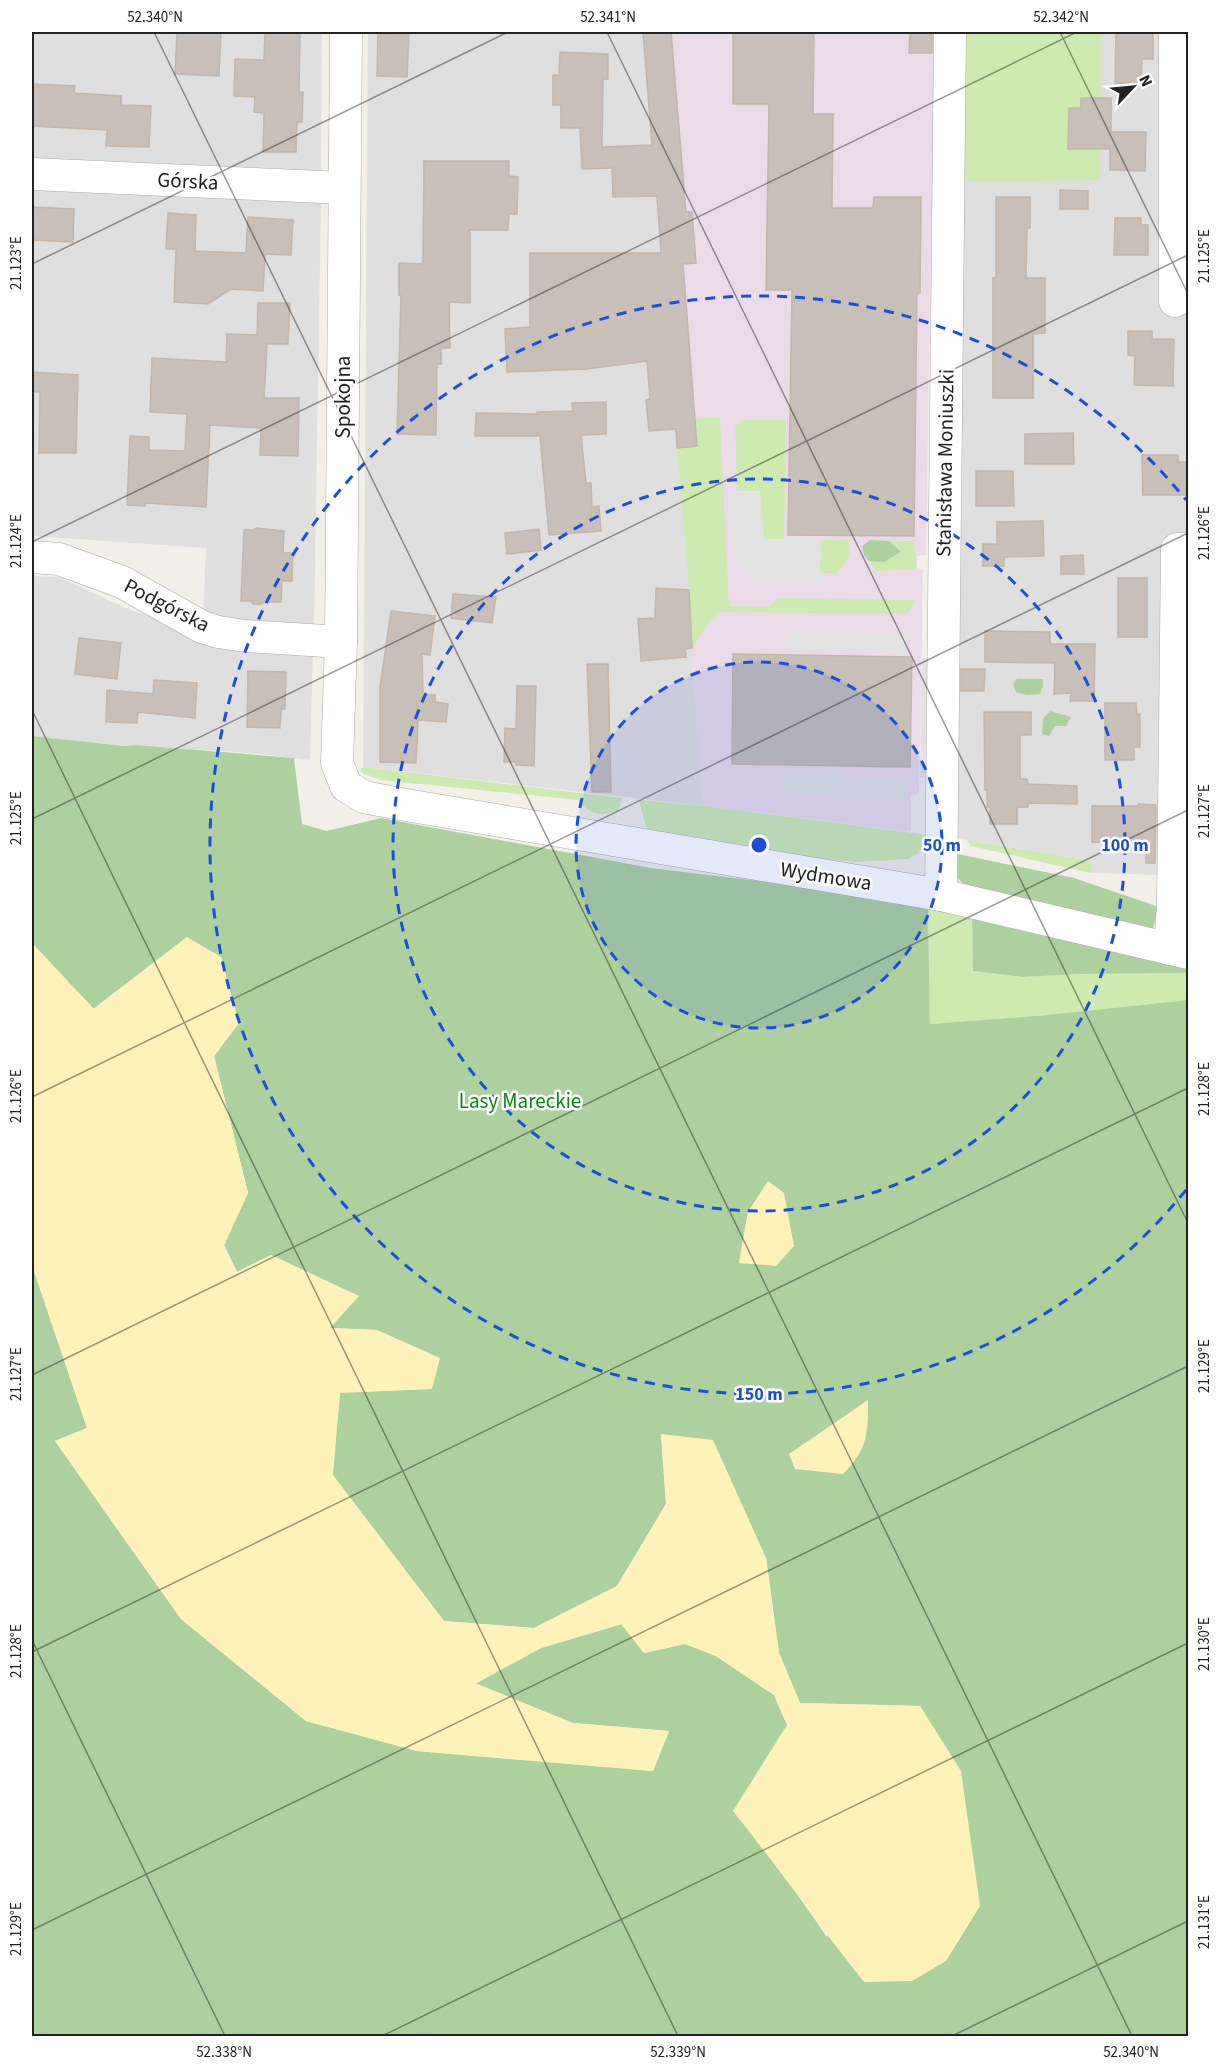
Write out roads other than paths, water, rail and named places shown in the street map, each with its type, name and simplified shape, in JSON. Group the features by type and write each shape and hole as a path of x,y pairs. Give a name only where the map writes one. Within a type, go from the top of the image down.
{"street":[{"name":"Spokojna","path":"337,762 346,32"},
{"name":"Stanisława Moniuszki","path":"941,895 950,32"},
{"path":"1175,301 1176,32"},
{"name":"Górska","path":"32,174 344,188"},
{"path":"1179,951 1173,904 1177,549 1188,549"},
{"name":"Podgórska","path":"32,557 58,559 123,582 202,627 218,632 340,642"},
{"name":"Wydmowa","path":"337,762 346,786 363,797 941,895 1179,951"}],"park label":[{"name":"Lasy Mareckie","path":"520,1101"}]}
